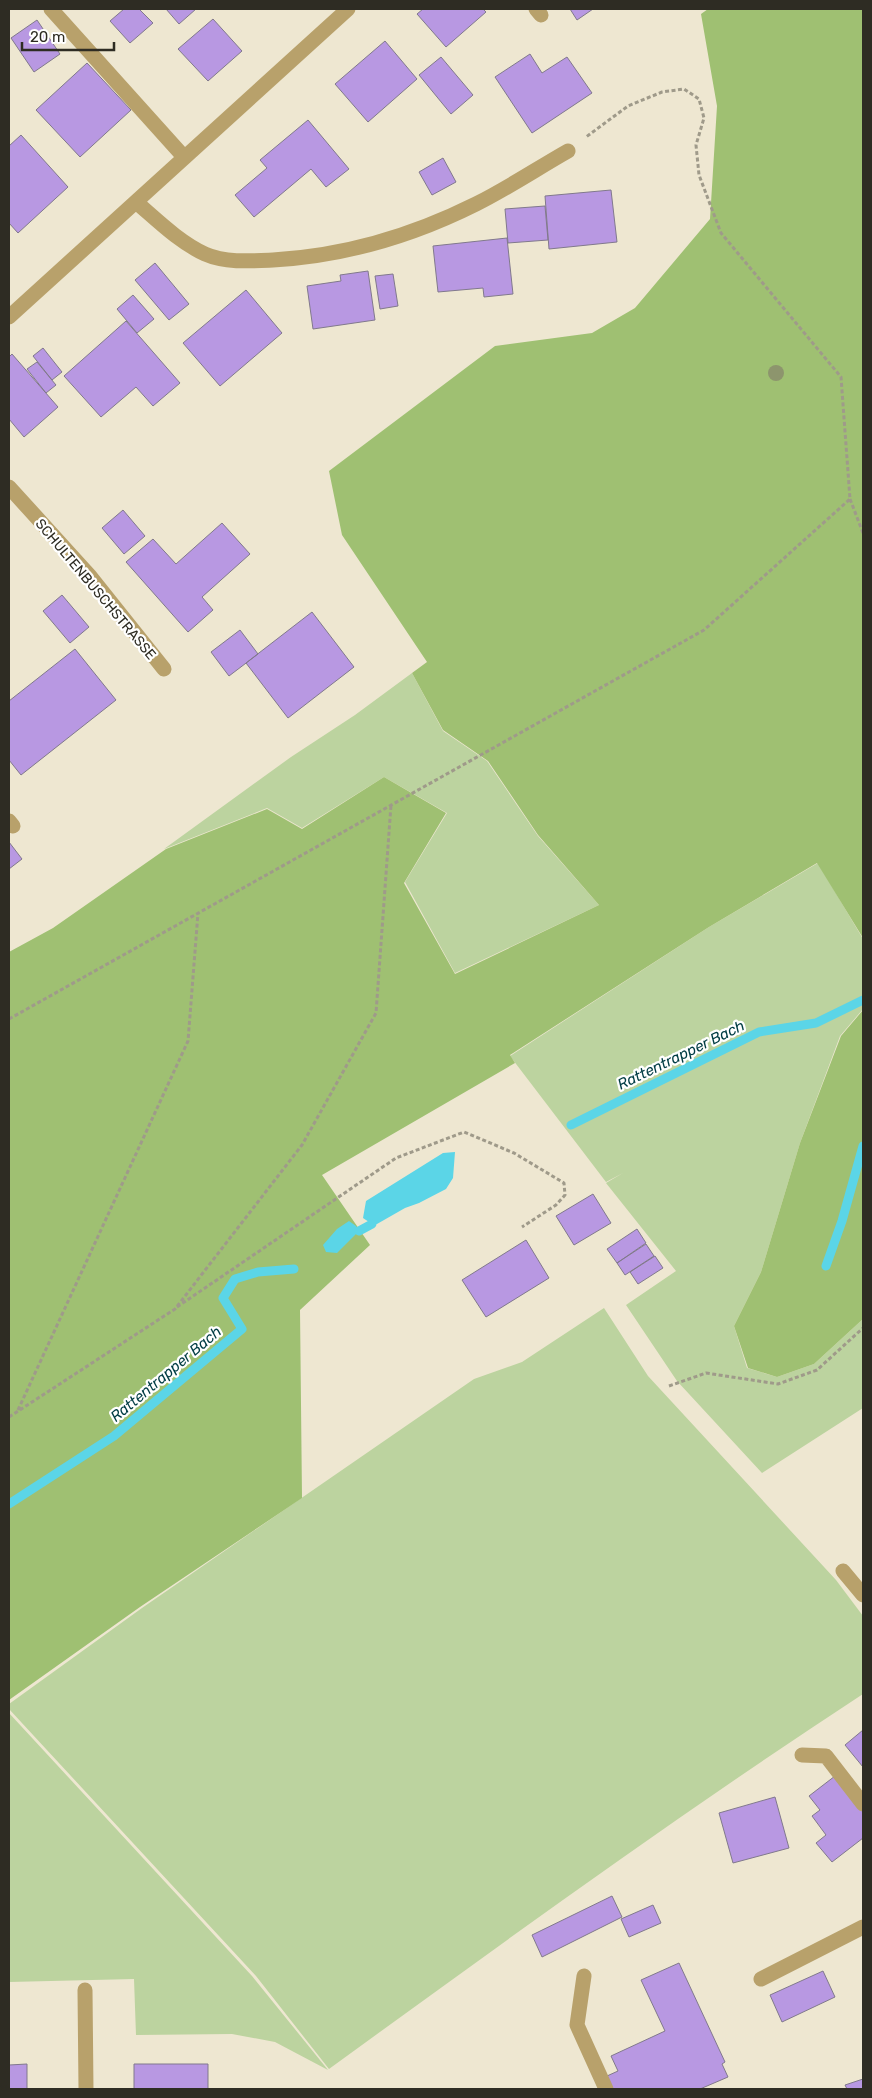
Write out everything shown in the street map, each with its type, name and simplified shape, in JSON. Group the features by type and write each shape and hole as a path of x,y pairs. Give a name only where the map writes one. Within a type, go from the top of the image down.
{"street":[{"path":"51,9 184,157"},
{"path":"9,317 347,9"},
{"path":"136,202 178,238 206,255 243,260 305,258 367,246 438,221 476,204 568,151"},
{"name":"SCHULTENBUSCHSTRASSE","path":"9,487 89,575 164,668"},
{"path":"843,1571 863,1595"},
{"path":"802,1756 826,1756 863,1804"},
{"path":"762,1979 863,1927"},
{"path":"584,1976 578,2025 606,2089"},
{"path":"86,1990 86,2089"}],"path":[{"path":"568,151 628,106 662,92 684,89 699,99 704,118 696,145 699,175 721,233 841,377 850,499 863,534"},
{"path":"9,1018 704,630 850,499"},
{"path":"175,1309 302,1145 376,1013 391,805"},
{"path":"18,1411 188,1042 198,913"},
{"path":"9,1417 175,1309 396,1158 464,1132 514,1153 564,1183 565,1195 556,1205 522,1227"},
{"path":"669,1386 706,1373 778,1384 817,1370 863,1328"}],"green space":[{"path":"708,9 863,9 863,938 817,863 709,927 510,1055 515,1063 322,1175 370,1245 300,1310 302,1498 140,1607 9,1700 9,952 53,928 166,849 267,809 302,829 384,777 446,813 404,883 455,974 599,905 538,835 488,761 443,730 412,673 427,662 342,535 329,471 495,346 592,333 635,308 710,219 717,106 701,14"},
{"path":"412,673 443,731 487,761 538,836 599,905 455,973 405,882 447,813 384,777 302,828 267,808 164,849 291,757 355,715"},
{"path":"818,863 863,939 863,1009 840,1036 800,1143 761,1272 734,1326 747,1368 777,1377 814,1364 863,1319 863,1408 762,1473 677,1381 626,1305 676,1271 606,1183 623,1173 606,1182 510,1056 709,927"},
{"path":"863,1010 863,1319 814,1364 777,1377 748,1368 734,1326 761,1272 800,1143 841,1036"},
{"path":"604,1308 648,1376 836,1580 863,1616 863,1694 660,1831 329,2069 256,1976 9,1709 9,1704 142,1608 474,1379 522,1362"},
{"path":"9,1713 252,1976 328,2070 275,2042 232,2034 136,2035 134,1979 9,1982"}],"water":[{"path":"455,1152 453,1178 446,1189 405,1208 377,1224 372,1224 363,1218 366,1201 443,1153"},
{"path":"349,1221 359,1231 337,1253 326,1252 323,1245 337,1229"}],"building":[{"path":"124,9 139,9 153,23 130,43 110,21"},
{"path":"166,9 196,9 179,24"},
{"path":"423,9 483,9 486,12 446,47 417,14"},
{"path":"570,9 593,9 577,20"},
{"path":"213,19 242,51 208,81 178,49"},
{"path":"37,20 60,54 34,72 11,38"},
{"path":"385,41 417,79 368,122 335,84"},
{"path":"530,54 542,73 567,57 592,93 532,133 495,77"},
{"path":"441,57 473,95 451,114 419,75"},
{"path":"87,63 131,110 80,157 36,110"},
{"path":"308,120 349,169 326,187 311,169 254,217 235,195 267,168 260,160"},
{"path":"21,135 68,187 18,233 9,223 9,146"},
{"path":"443,158 456,182 432,195 419,172"},
{"path":"611,190 617,242 549,249 545,196"},
{"path":"545,206 548,240 508,243 505,209"},
{"path":"507,238 513,294 484,297 483,288 438,292 433,246"},
{"path":"155,263 189,304 169,320 135,280"},
{"path":"368,271 375,320 313,329 307,286 341,281 340,275"},
{"path":"393,274 398,306 380,309 375,276"},
{"path":"246,290 282,333 220,386 183,343"},
{"path":"133,295 154,319 137,333 117,309"},
{"path":"126,321 180,383 153,406 136,387 101,417 64,376"},
{"path":"43,348 62,372 52,380 33,356"},
{"path":"12,354 58,407 24,437 9,419 9,357"},
{"path":"37,362 56,385 46,393 27,369"},
{"path":"123,510 145,536 124,554 102,528"},
{"path":"222,523 250,554 202,597 213,610 188,632 126,562 153,539 176,564"},
{"path":"62,595 89,627 70,643 43,611"},
{"path":"312,612 354,667 288,718 246,663"},
{"path":"240,630 258,654 229,676 211,652"},
{"path":"75,649 116,700 21,775 9,760 9,701"},
{"path":"9,842 22,859 9,869"},
{"path":"593,1194 611,1223 574,1245 556,1216"},
{"path":"637,1229 646,1243 617,1263 607,1249"},
{"path":"526,1240 549,1278 486,1317 462,1280"},
{"path":"646,1244 654,1256 625,1275 617,1263"},
{"path":"655,1256 663,1268 638,1284 630,1272"},
{"path":"863,1730 863,1767 845,1745"},
{"path":"835,1776 863,1812 863,1838 832,1862 816,1843 826,1835 812,1816 820,1810 809,1796"},
{"path":"775,1797 789,1848 733,1863 719,1813"},
{"path":"612,1896 622,1917 542,1957 532,1935"},
{"path":"653,1905 661,1923 629,1937 621,1919"},
{"path":"679,1963 725,2062 722,2064 728,2077 700,2089 613,2089 607,2076 618,2071 611,2056 665,2031 641,1980"},
{"path":"823,1971 835,1997 782,2022 770,1995"},
{"path":"27,2064 27,2089 9,2089 9,2065"},
{"path":"134,2064 208,2064 208,2089 134,2089"},
{"path":"863,2079 863,2089 847,2089 845,2085"}],"waterway":[{"name":"Rattentrapper Bach","path":"571,1125 759,1032 816,1023 863,1000"},
{"path":"826,1266 842,1221 863,1146"},
{"name":"Rattentrapper Bach","path":"359,1231 372,1224"},
{"name":"Rattentrapper Bach","path":"9,1504 114,1436 242,1329 223,1298 235,1279 258,1272 294,1269"}]}
